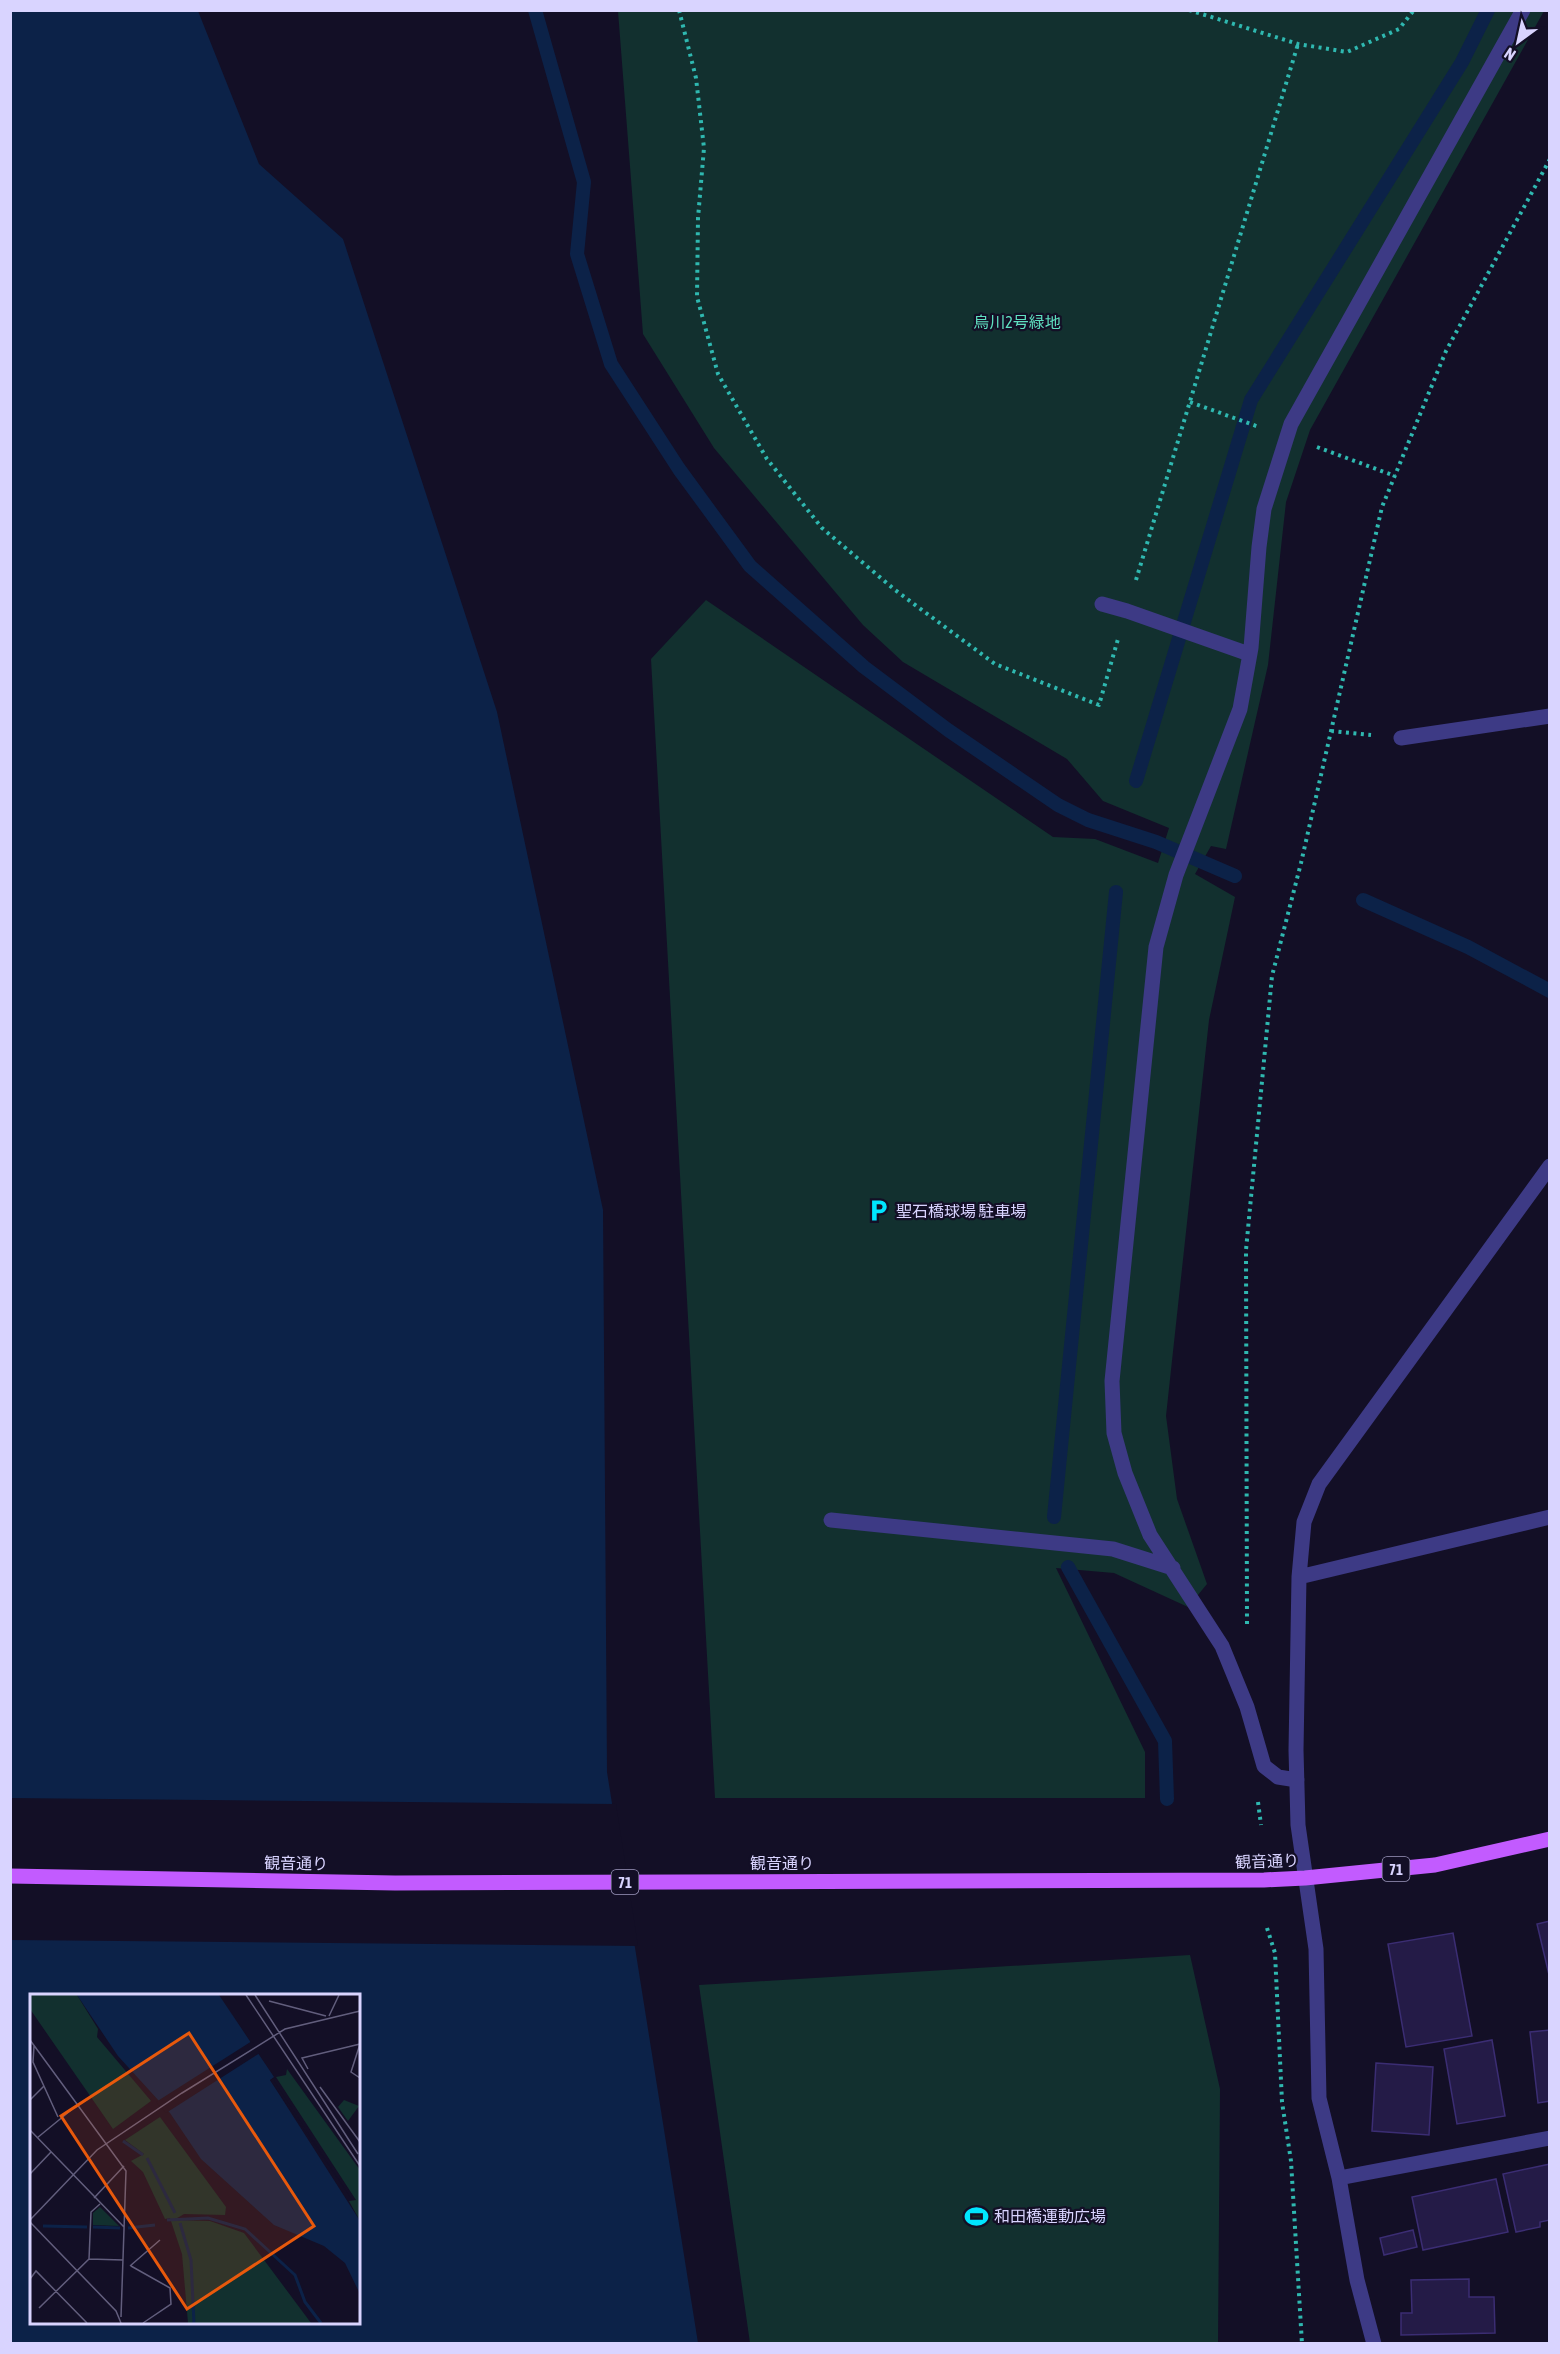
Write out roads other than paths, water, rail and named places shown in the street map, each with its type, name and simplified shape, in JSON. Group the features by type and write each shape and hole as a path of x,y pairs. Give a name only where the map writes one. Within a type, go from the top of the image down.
{"main road":[{"name":"観音通り","path":"10,1876 395,1882 1240,1880 1305,1878 1435,1865 1550,1839"}],"street":[{"path":"1298,1780 1278,1777 1264,1766 1247,1707 1222,1646 1150,1535 1125,1473 1114,1433 1112,1381 1156,947 1176,875 1240,709 1251,648 1264,509 1291,424 1523,10"},
{"path":"1102,604 1127,610 1249,654"},
{"path":"1401,738 1550,716"},
{"path":"1374,2343 1357,2280 1339,2178 1319,2098 1316,1949 1298,1826 1296,1750 1299,1577 1304,1522 1318,1484 1550,1166"},
{"path":"1299,1577 1550,1517"},
{"path":"831,1520 1113,1549 1173,1568"},
{"path":"1339,2178 1550,2138"}],"water":[{"path":"11,11 198,11 259,164 343,239 497,712 603,1210 607,1772 698,2343 11,2344"}],"waterway":[{"path":"535,10 584,182 577,254 611,364 679,469 750,566 864,667 948,730 1058,805 1088,820 1156,842 1235,876"},
{"path":"1136,781 1251,400 1462,62 1488,10"},
{"path":"1054,1517 1116,892"},
{"path":"1363,900 1468,947 1550,991"},
{"path":"1068,1567 1165,1741 1167,1799"}],"place":[{"name":"聖石橋球場 駐車場","path":"878,1211"},
{"name":"和田橋運動広場","path":"976,2216"}],"park label":[{"name":"烏川2号緑地","path":"1017,322"}]}
